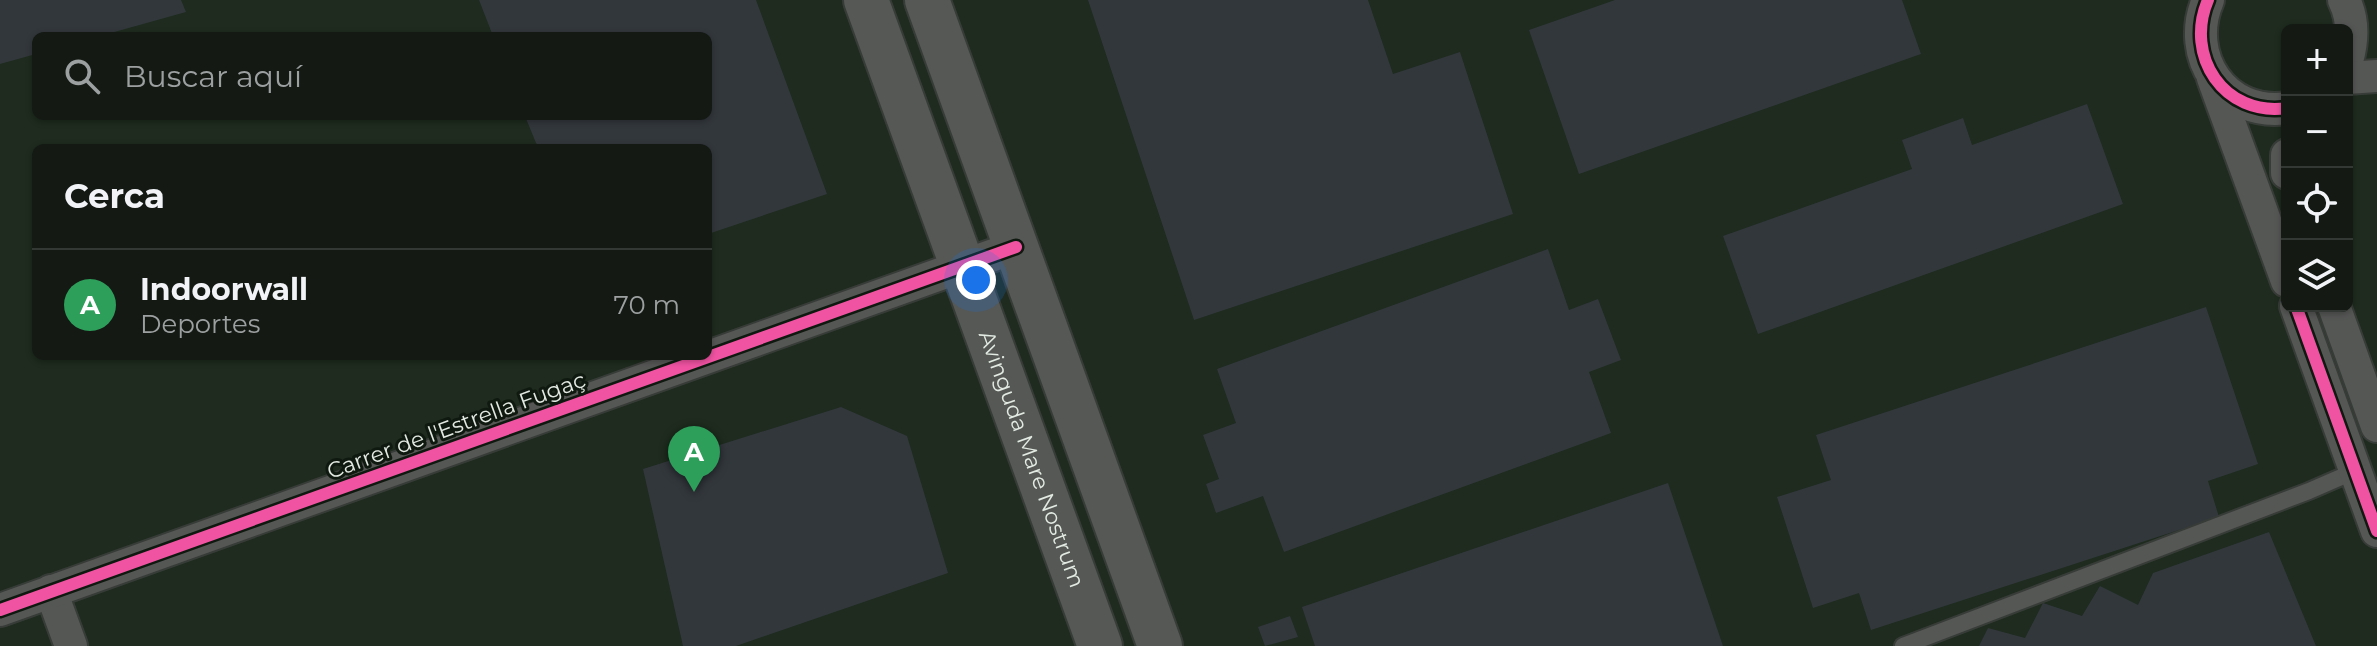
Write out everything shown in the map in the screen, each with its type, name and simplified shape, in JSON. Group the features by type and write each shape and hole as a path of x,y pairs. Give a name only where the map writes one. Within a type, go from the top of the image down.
{"main road":[{"name":"Avinguda Mare Nostrum","path":"866,0 1100,646"},
{"path":"927,0 1160,646"}],"street":[{"path":"2344,0 2352,24"},
{"path":"2201,5 2203,58 2281,265"},
{"path":"2353,78 2377,76"},
{"path":"2213,78 2230,95 2251,106 2281,109"},
{"name":"Carrer de l'Estrella Fugaç","path":"712,354 1016,247"},
{"path":"2298,312 2377,531"},
{"path":"2336,312 2377,426"},
{"name":"Carrer de l'Estrella Fugaç","path":"0,610 697,360"},
{"path":"51,591 71,646"}],"lane":[{"path":"1903,646 2355,471"}],"shaded area":[{"path":"0,0 2377,0 2377,646 0,646"}],"building":[{"path":"0,0 181,0 186,12 114,32 32,32 32,55 0,64"},
{"path":"479,0 756,0 827,194 712,233 712,144 536,143 527,120 712,120 712,32 491,32"},
{"path":"1088,0 1368,0 1393,74 1460,52 1513,214 1194,320"},
{"path":"1615,0 1902,0 1921,54 1579,174 1529,30"},
{"path":"2087,104 2123,204 1758,334 1723,236 1912,169 1902,140 1963,118 1972,145"},
{"path":"1548,249 1569,310 1598,299 1621,360 1589,372 1611,433 1284,552 1263,496 1216,513 1206,484 1219,479 1203,435 1236,423 1217,369"},
{"path":"2206,307 2258,464 2208,481 2219,517 1871,630 1859,593 1813,608 1777,497 1831,480 1816,435"},
{"path":"841,407 907,436 948,573 736,646 683,646 643,469"},
{"path":"1668,483 1723,646 1315,646 1302,607"},
{"path":"2269,532 2316,646 1979,646 1988,628 2025,638 2043,603 2082,616 2100,586 2138,605 2153,573"},
{"path":"1290,616 1298,637 1265,646 1258,627"}],"cycle path":[{"path":"2208,0 2202,21 2201,42 2215,78 2228,93 2245,103 2281,108"},
{"path":"712,356 1016,247"},
{"path":"2298,312 2377,531"},
{"path":"0,610 700,360"}],"place":[{"name":"Indoorwall","path":"694,492"}]}
